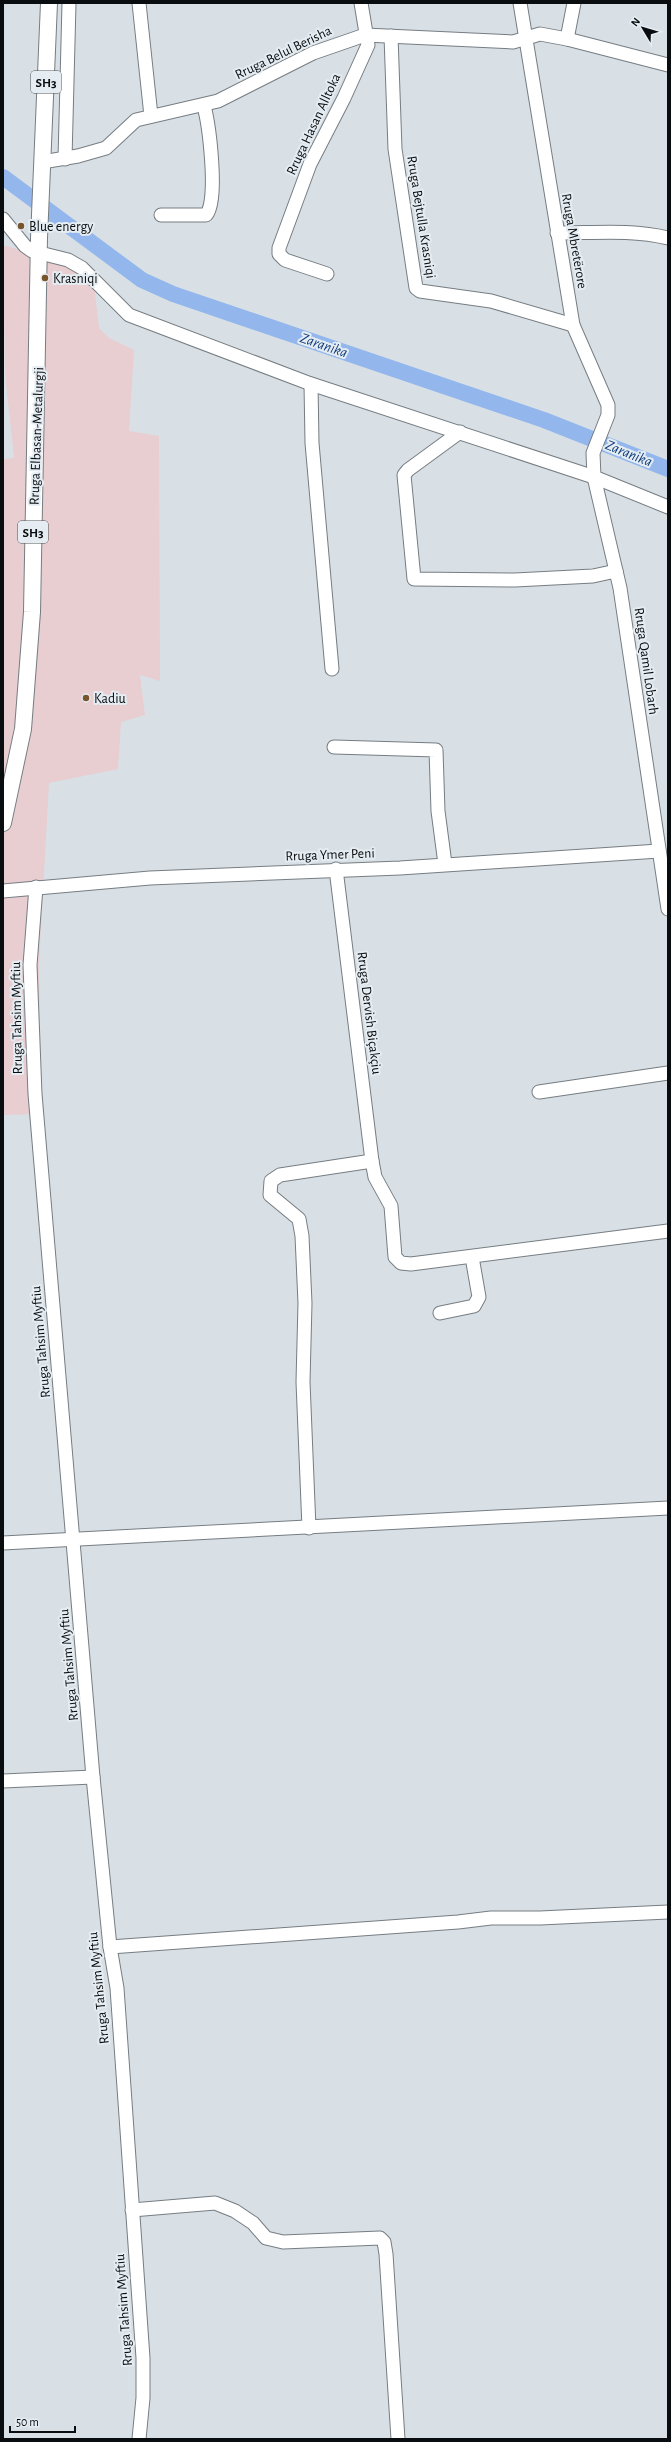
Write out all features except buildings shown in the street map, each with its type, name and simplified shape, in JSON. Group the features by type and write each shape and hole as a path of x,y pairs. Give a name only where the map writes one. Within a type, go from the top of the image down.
{"main road":[{"name":"SH3","path":"39,245 49,3"},
{"name":"Rruga Elbasan-Metalurgji","path":"3,823 23,729 32,612 39,245"}],"street":[{"path":"65,159 69,3"},
{"path":"139,3 151,116"},
{"name":"Rruga Hasan Alltoka","path":"327,274 285,260 279,254 310,164 344,98 368,45 369,41 365,35 361,3"},
{"name":"Rruga Mbretërore","path":"520,3 573,325 608,405 605,424 593,453 594,477"},
{"path":"567,38 574,3"},
{"name":"Rruga Belul Berisha","path":"42,167 106,148 136,120 204,106 246,88 313,53 365,35 513,42 540,34 567,38 668,65"},
{"name":"Rruga Bejtulla Krasniqi","path":"392,36 395,149 416,288 420,290 491,301 573,325"},
{"path":"161,215 206,215 212,207 212,160 209,127 204,106"},
{"path":"3,219 25,246 39,245 82,268 129,315 311,384 594,477 668,506"},
{"path":"557,233 633,232 649,233 668,238"},
{"path":"311,384 312,444 332,669"},
{"path":"460,432 408,470 404,475 414,579 515,580 593,576 616,571"},
{"name":"Rruga Qamil Lobarh","path":"594,477 616,571 668,909"},
{"path":"334,747 436,750 438,811 445,864"},
{"name":"Rruga Ymer Peni","path":"3,890 150,878 445,864 659,851"},
{"name":"Rruga Dervish Biçakçiu","path":"336,869 372,1161 375,1177 391,1206 395,1257 401,1263 411,1264 668,1231"},
{"name":"Rruga Tahsim Myftiu","path":"36,887 30,965 31,1042 93,1777 110,1947 117,1988 143,2358 143,2398 139,2439"},
{"path":"539,1092 668,1072"},
{"path":"309,1528 303,1382 305,1303 302,1236 299,1220 270,1195 271,1181 280,1175 372,1161"},
{"path":"440,1313 474,1306 477,1302 479,1297 472,1257"},
{"path":"3,1543 668,1508"},
{"path":"3,1781 93,1777"},
{"path":"110,1947 458,1922 491,1918 540,1918 668,1912"},
{"path":"132,2210 215,2203 235,2211 253,2223 266,2238 283,2242 380,2238 384,2242 386,2254 398,2439"}],"shaded area":[{"path":"3,245 65,263 94,284 99,328 109,338 134,350 129,431 159,436 160,681 140,675 145,715 121,722 118,769 49,783 39,964 41,1114 3,1115 3,459 14,458 5,374"}],"waterway":[{"name":"Zaranika","path":"3,177 142,280 173,294 544,420 668,469"}],"place":[{"name":"Blue energy","path":"21,226"},
{"name":"Krasniqi","path":"45,278"},
{"name":"Kadiu","path":"86,698"}]}
